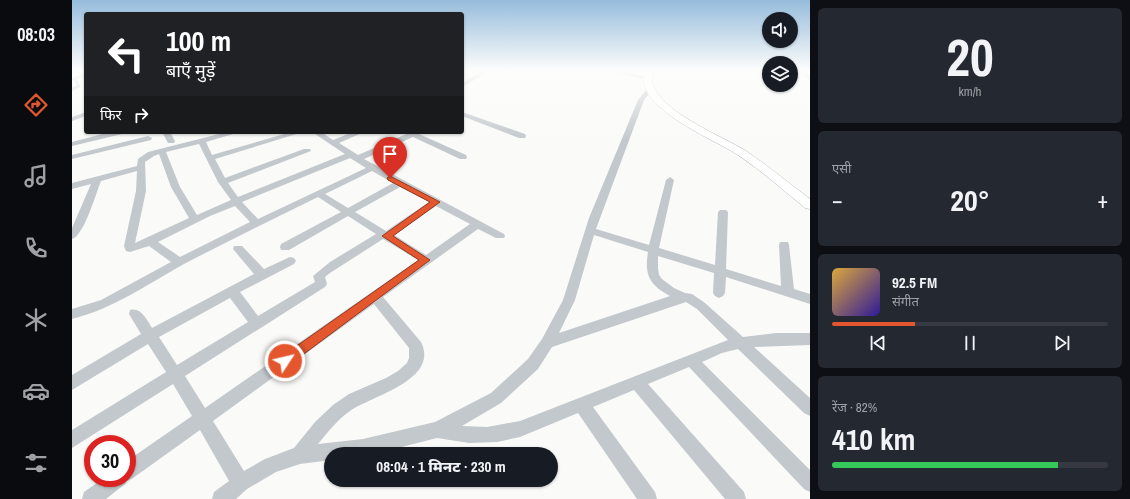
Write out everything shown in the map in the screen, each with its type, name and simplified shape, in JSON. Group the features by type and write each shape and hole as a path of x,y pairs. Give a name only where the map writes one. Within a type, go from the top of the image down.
{"street":[{"path":"221,499 241,483 271,465 300,455 363,448 436,430 469,414 496,398 533,364 547,343 569,300 590,231 643,94"},
{"path":"655,94 658,100 670,111 743,153 810,205"},
{"path":"72,118 83,115"},
{"path":"464,115 522,136"},
{"path":"72,144 111,134"},
{"path":"167,134 171,141"},
{"path":"228,134 162,151 143,158 141,167 141,191 129,246 130,248 135,248 150,242 195,219 236,201 412,134"},
{"path":"210,158 292,134"},
{"path":"319,134 372,168 500,236"},
{"path":"332,143 355,134"},
{"path":"417,134 463,157"},
{"path":"72,157 148,138"},
{"path":"202,141 222,182 236,201 257,223"},
{"path":"162,151 166,167 178,195 195,219"},
{"path":"222,182 306,151"},
{"path":"72,186 141,167"},
{"path":"72,314 85,311 105,303 179,262 372,168"},
{"path":"72,236 79,224 97,179"},
{"path":"670,180 654,250 651,271 654,278 662,285 682,297 688,298 697,303 807,403"},
{"path":"285,247 400,183"},
{"path":"318,194 426,260"},
{"path":"72,440 175,374 321,284 319,276 325,270 385,235 436,202"},
{"path":"719,293 722,212"},
{"path":"136,466 478,224"},
{"path":"590,231 810,299"},
{"path":"150,242 179,262"},
{"path":"784,245 788,292"},
{"path":"238,249 262,276"},
{"path":"72,383 151,335 290,261"},
{"path":"232,292 256,324"},
{"path":"300,455 320,428 346,403 407,373 416,361 418,354 416,346 376,296"},
{"path":"547,343 682,297"},
{"path":"135,314 151,335 241,483"},
{"path":"436,430 466,436 501,434 520,429 720,348 739,342 767,339 810,339"},
{"path":"691,360 810,483"},
{"path":"637,382 738,499"},
{"path":"581,404 648,499"},
{"path":"91,499 107,487"}],"route":[{"path":"285,361 426,260 386,236 436,202 390,178"}]}
